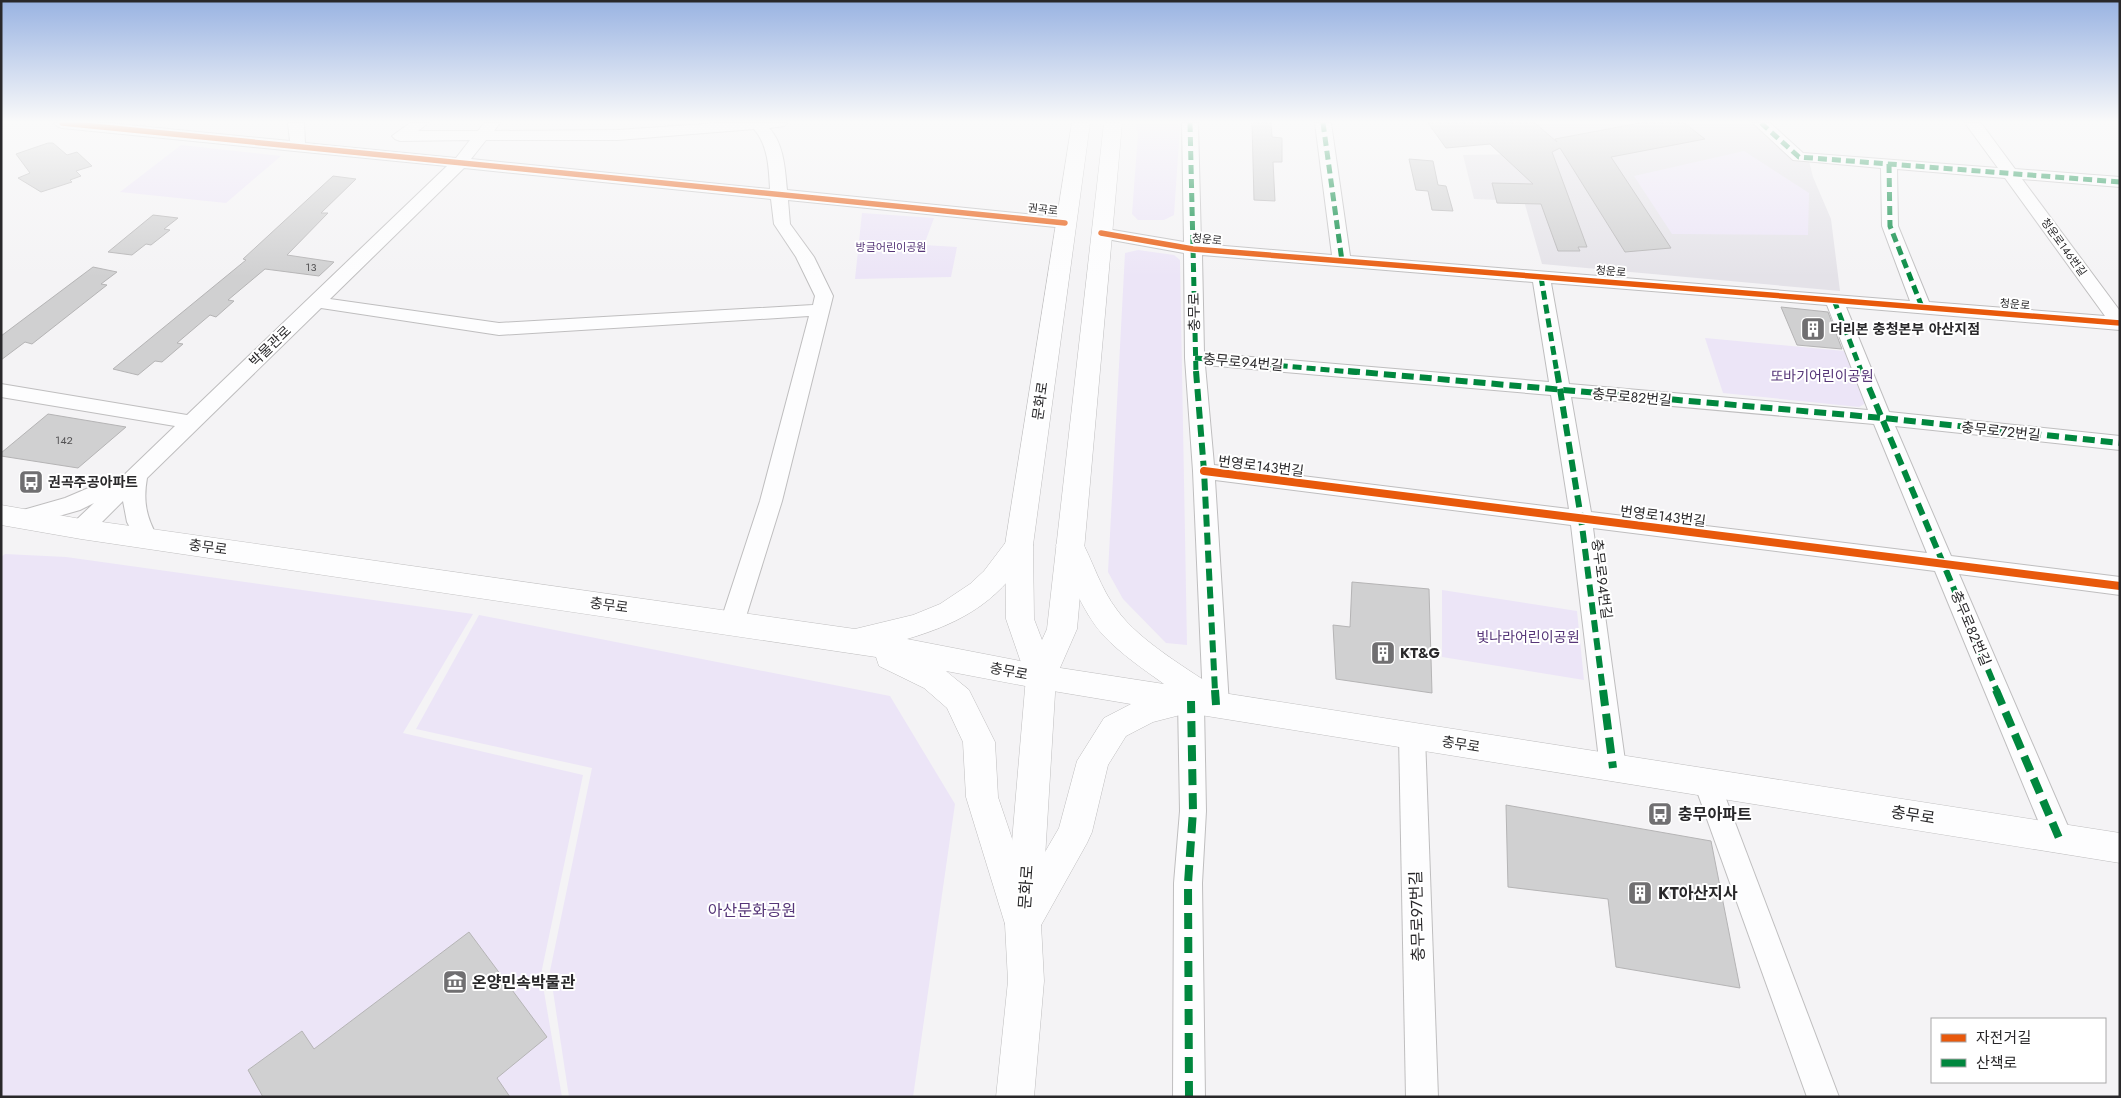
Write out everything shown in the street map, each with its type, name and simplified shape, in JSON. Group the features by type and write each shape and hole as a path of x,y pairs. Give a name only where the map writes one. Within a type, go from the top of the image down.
{"main road":[{"name":"문화로","path":"1041,677 1020,619 1019,545 1073,174"},
{"name":"문화로","path":"1015,1097 1026,982 1023,924 1041,677 1062,629 1107,174"},
{"name":"충무로","path":"13,517 81,529 850,640 1041,677 2058,838 2115,852"},
{"path":"850,640 909,629 962,604 995,579 1019,545"},
{"path":"1070,545 1087,585 1113,626 1203,703"},
{"path":"850,640 935,679 958,699 979,742 982,797 1023,924"},
{"path":"1023,924 1056,870 1076,832 1093,761 1115,727 1146,711 1203,703"}],"street":[{"name":"박물관로","path":"81,529 447,174"},
{"name":"권곡로","path":"582,174 1065,223"},
{"path":"732,623 771,501 824,296 805,257 782,224 777,174"},
{"name":"청운로","path":"1191,174 1193,249"},
{"path":"1330,174 1342,261"},
{"path":"1889,174 1890,226 1922,308"},
{"name":"청운로146번길","path":"2010,174 2120,323"},
{"path":"2013,174 2120,182"},
{"name":"청운로","path":"1101,233 1193,249 2120,323"},
{"name":"충무로","path":"1193,249 1195,358 1204,471 1203,703"},
{"name":"충무로94번길","path":"1541,277 1581,518 1613,768"},
{"name":"충무로82번길","path":"1834,300 1850,344 1883,418 2058,838"},
{"path":"316,302 499,329 820,310"},
{"name":"충무로94번길","path":"1195,358 1559,391"},
{"path":"1,390 191,422"},
{"name":"충무로82번길","path":"1559,391 1883,418"},
{"name":"충무로72번길","path":"1883,418 2120,443"},
{"name":"번영로143번길","path":"1204,471 2120,586"},
{"path":"13,517 72,504 137,475"},
{"path":"137,475 133,498 134,513 147,538"},
{"path":"1189,1097 1188,884 1203,703"},
{"name":"충무로97번길","path":"1412,736 1422,1097"},
{"path":"1707,782 1823,1097"}],"shaded area":[{"path":"1468,174 1812,174 1831,219 1840,291 1542,264 1524,201 1474,199"}],"green space":[{"path":"143,174 260,174 226,203 120,192"},
{"path":"1135,174 1177,174 1174,215 1164,220 1138,220 1132,214"},
{"path":"1642,174 1780,174 1809,193 1808,235 1672,234 1634,176"},
{"name":"방글어린이공원","path":"862,213 934,218 924,245 957,247 951,277 855,279"},
{"path":"1138,250 1174,255 1180,260 1187,645 1166,643 1123,599 1108,572 1125,253"},
{"name":"또바기어린이공원","path":"1705,338 1844,351 1866,403 1859,407 1723,393"},
{"name":"온양민속박물관","path":"5,554 66,557 473,614 403,733 583,775 541,974 562,1097 1,1097 1,557"},
{"name":"빛나라어린이공원","path":"1442,590 1577,611 1584,680 1442,657"},
{"name":"아산문화공원","path":"479,615 890,696 955,804 913,1097 569,1097 550,971 592,768 416,729"}],"building":[{"path":"27,174 79,174 81,176 70,180 72,182 41,192 18,178"},
{"path":"1253,174 1274,174 1275,201 1254,200"},
{"path":"1412,174 1436,174 1438,185 1446,186 1453,211 1432,210 1428,191 1416,190"},
{"path":"1523,174 1560,174 1587,247 1578,247 1580,251 1558,251 1541,204 1497,203 1492,183 1533,184"},
{"path":"1576,174 1622,174 1671,248 1625,252"},
{"path":"333,176 356,179 321,213 328,213 287,255 334,262 319,276 265,269 228,300 234,301 216,317 210,315 177,343 183,344 162,362 155,361 138,375 113,369 246,260 243,259"},
{"path":"153,215 178,218 164,229 170,230 151,245 146,244 132,255 108,252"},
{"path":"93,267 117,272 101,284 107,285 32,344 25,342 1,360 1,336"},
{"name":"더리본 충청본부 아산지점","path":"1781,307 1828,312 1842,349 1797,345"},
{"path":"48,414 126,427 78,468 1,456 1,453"},
{"name":"KT&G","path":"1352,582 1429,589 1432,693 1336,679 1333,625 1350,627"},
{"name":"KT아산지사","path":"1506,805 1711,841 1740,988 1616,967 1608,899 1508,887"},
{"name":"온양민속박물관","path":"469,932 547,1037 497,1078 510,1097 263,1097 248,1070 302,1031 314,1049"}],"marked path":[{"path":"1191,174 1195,358 1204,471 1216,705"},
{"path":"1330,174 1342,261"},
{"path":"1889,174 1890,226 1922,307"},
{"path":"2020,174 2120,182"},
{"path":"1541,277 1581,518 1613,768"},
{"path":"1834,300 1850,344 2059,838"},
{"path":"1195,358 1883,418 2120,443"},
{"path":"1189,1097 1188,883 1193,811 1191,701"}],"cycle path":[{"path":"576,174 1065,223"},
{"path":"1101,233 1193,249 2120,323"},
{"path":"1204,471 2120,586"}],"place":[{"name":"더리본 충청본부 아산지점","path":"1813,329"},
{"name":"권곡주공아파트","path":"31,482"},
{"name":"KT&G","path":"1383,653"},
{"name":"충무아파트","path":"1660,814"},
{"name":"KT아산지사","path":"1640,893"},
{"name":"온양민속박물관","path":"455,982"}]}
